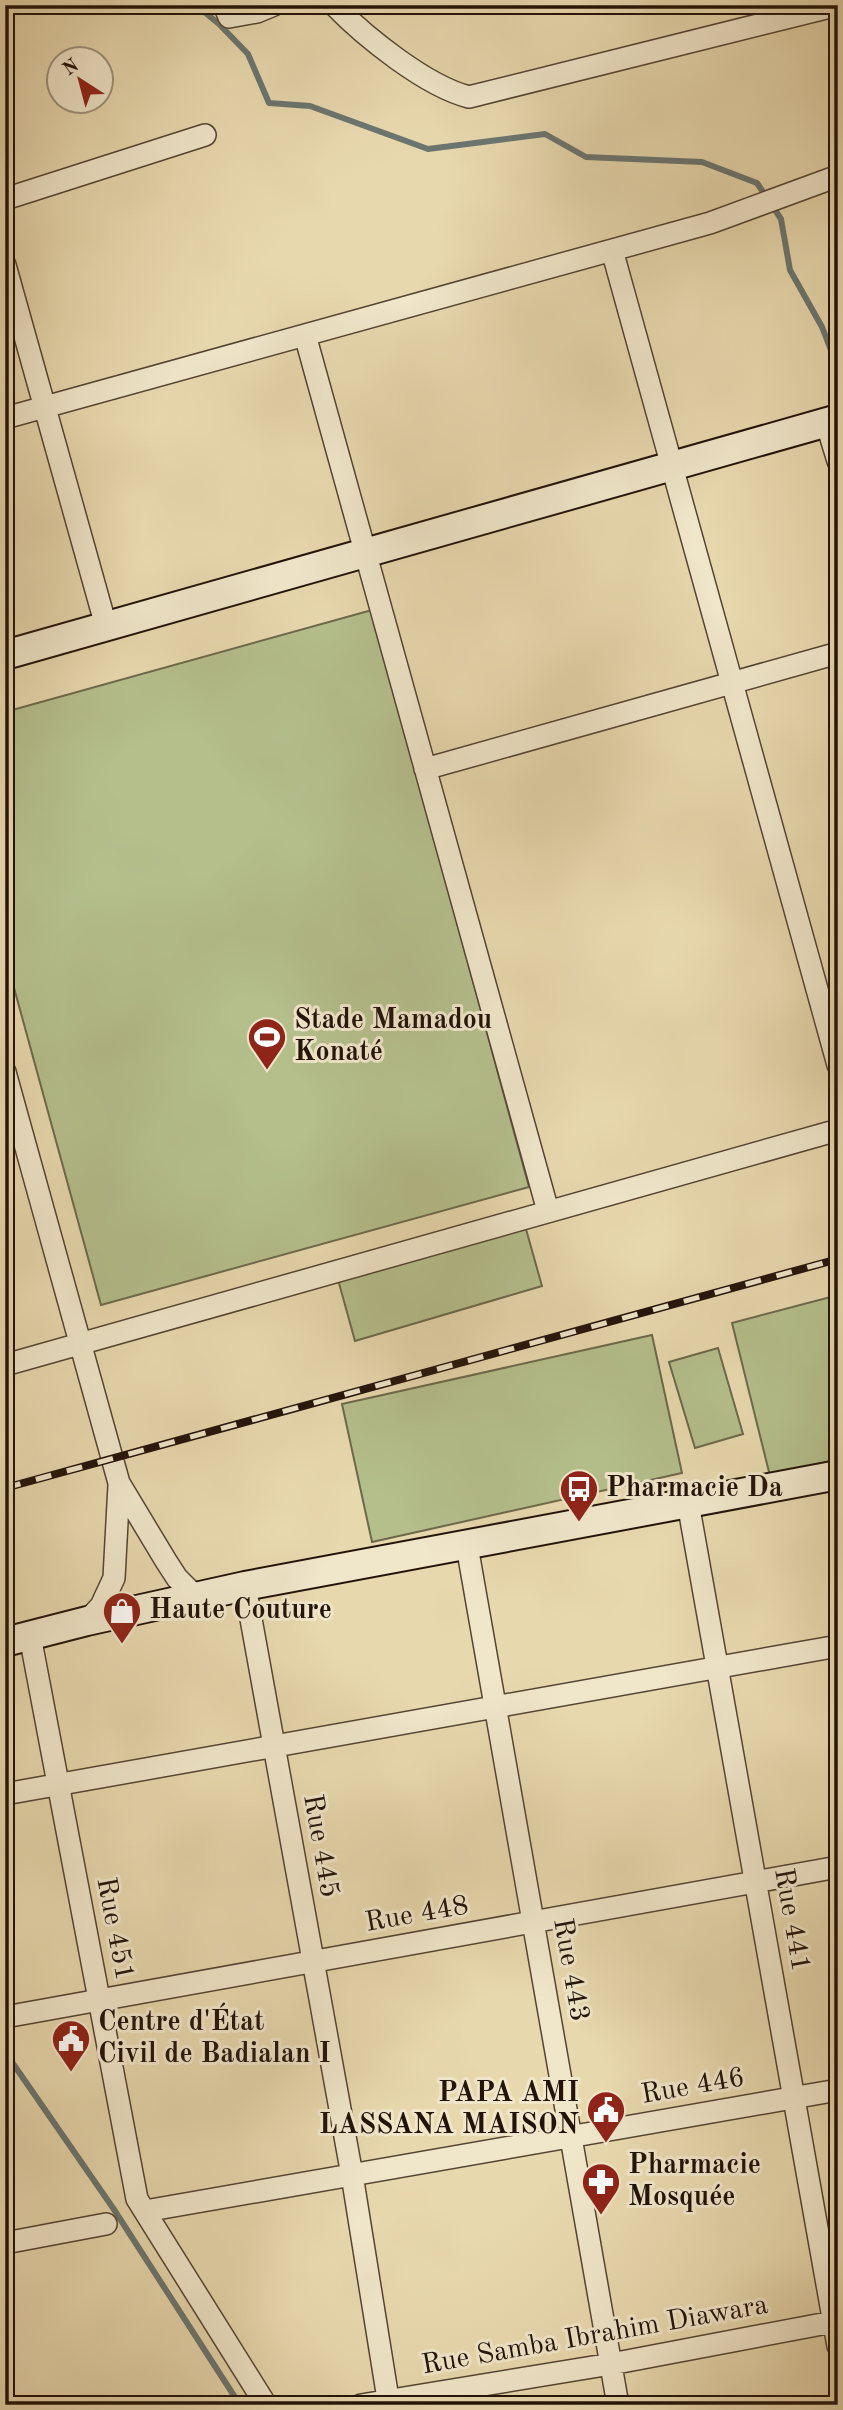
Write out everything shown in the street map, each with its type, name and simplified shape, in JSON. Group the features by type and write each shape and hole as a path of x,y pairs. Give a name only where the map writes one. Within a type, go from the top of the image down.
{"street":[{"path":"224,5 229,17 257,12 274,5"},
{"path":"334,5 348,20 426,80 449,92 469,97 838,5"},
{"path":"5,199 205,135"},
{"path":"5,418 710,223 838,176"},
{"path":"612,250 838,1065"},
{"path":"5,264 106,626"},
{"path":"305,335 548,1211"},
{"path":"5,655 833,420 838,461"},
{"path":"425,769 838,653"},
{"path":"5,1072 12,1123 81,1343 119,1483 177,1578 196,1597"},
{"path":"5,1364 838,1130"},
{"path":"18,1639 245,1586 838,1475"},
{"path":"87,1621 101,1606 114,1578 119,1483"},
{"name":"Rue 441","path":"688,1503 836,2321 838,2346"},
{"name":"Rue 443","path":"467,1546 618,2405"},
{"name":"Rue 445","path":"245,1586 352,2175 389,2402"},
{"name":"Rue 451","path":"18,1639 58,1785 137,2199 267,2405"},
{"path":"5,1794 838,1646"},
{"name":"Rue 448","path":"5,2017 838,1867"},
{"name":"Rue 446","path":"145,2211 838,2090"},
{"path":"5,2243 106,2224"},
{"name":"Rue Samba Ibrahim Diawara","path":"361,2405 611,2364 836,2321"}],"green space":[{"name":"Stade Mamadou Konaté","path":"372,610 529,1187 101,1305 5,955 5,712"},
{"path":"524,1222 542,1286 355,1341 337,1276"},
{"path":"838,1295 838,1459 770,1476 732,1323"},
{"path":"652,1335 682,1473 372,1542 342,1404"},
{"path":"718,1348 743,1434 695,1448 669,1362"}],"waterway":[{"path":"196,5 248,54 269,103 310,106 428,149 545,134 586,157 702,162 757,183 781,219 790,270 822,327 838,368"},
{"path":"5,2052 113,2208 240,2405"}],"railway":[{"path":"5,1488 838,1259"}],"place":[{"name":"Stade Mamadou Konaté","path":"267,1071"},
{"name":"Pharmacie Da","path":"579,1523"},
{"name":"Haute Couture","path":"122,1645"},
{"name":"Centre d'État Civil de Badialan I","path":"71,2073"},
{"name":"PAPA AMI LASSANA MAISON","path":"606,2144"},
{"name":"Pharmacie Mosquée","path":"601,2216"}]}
